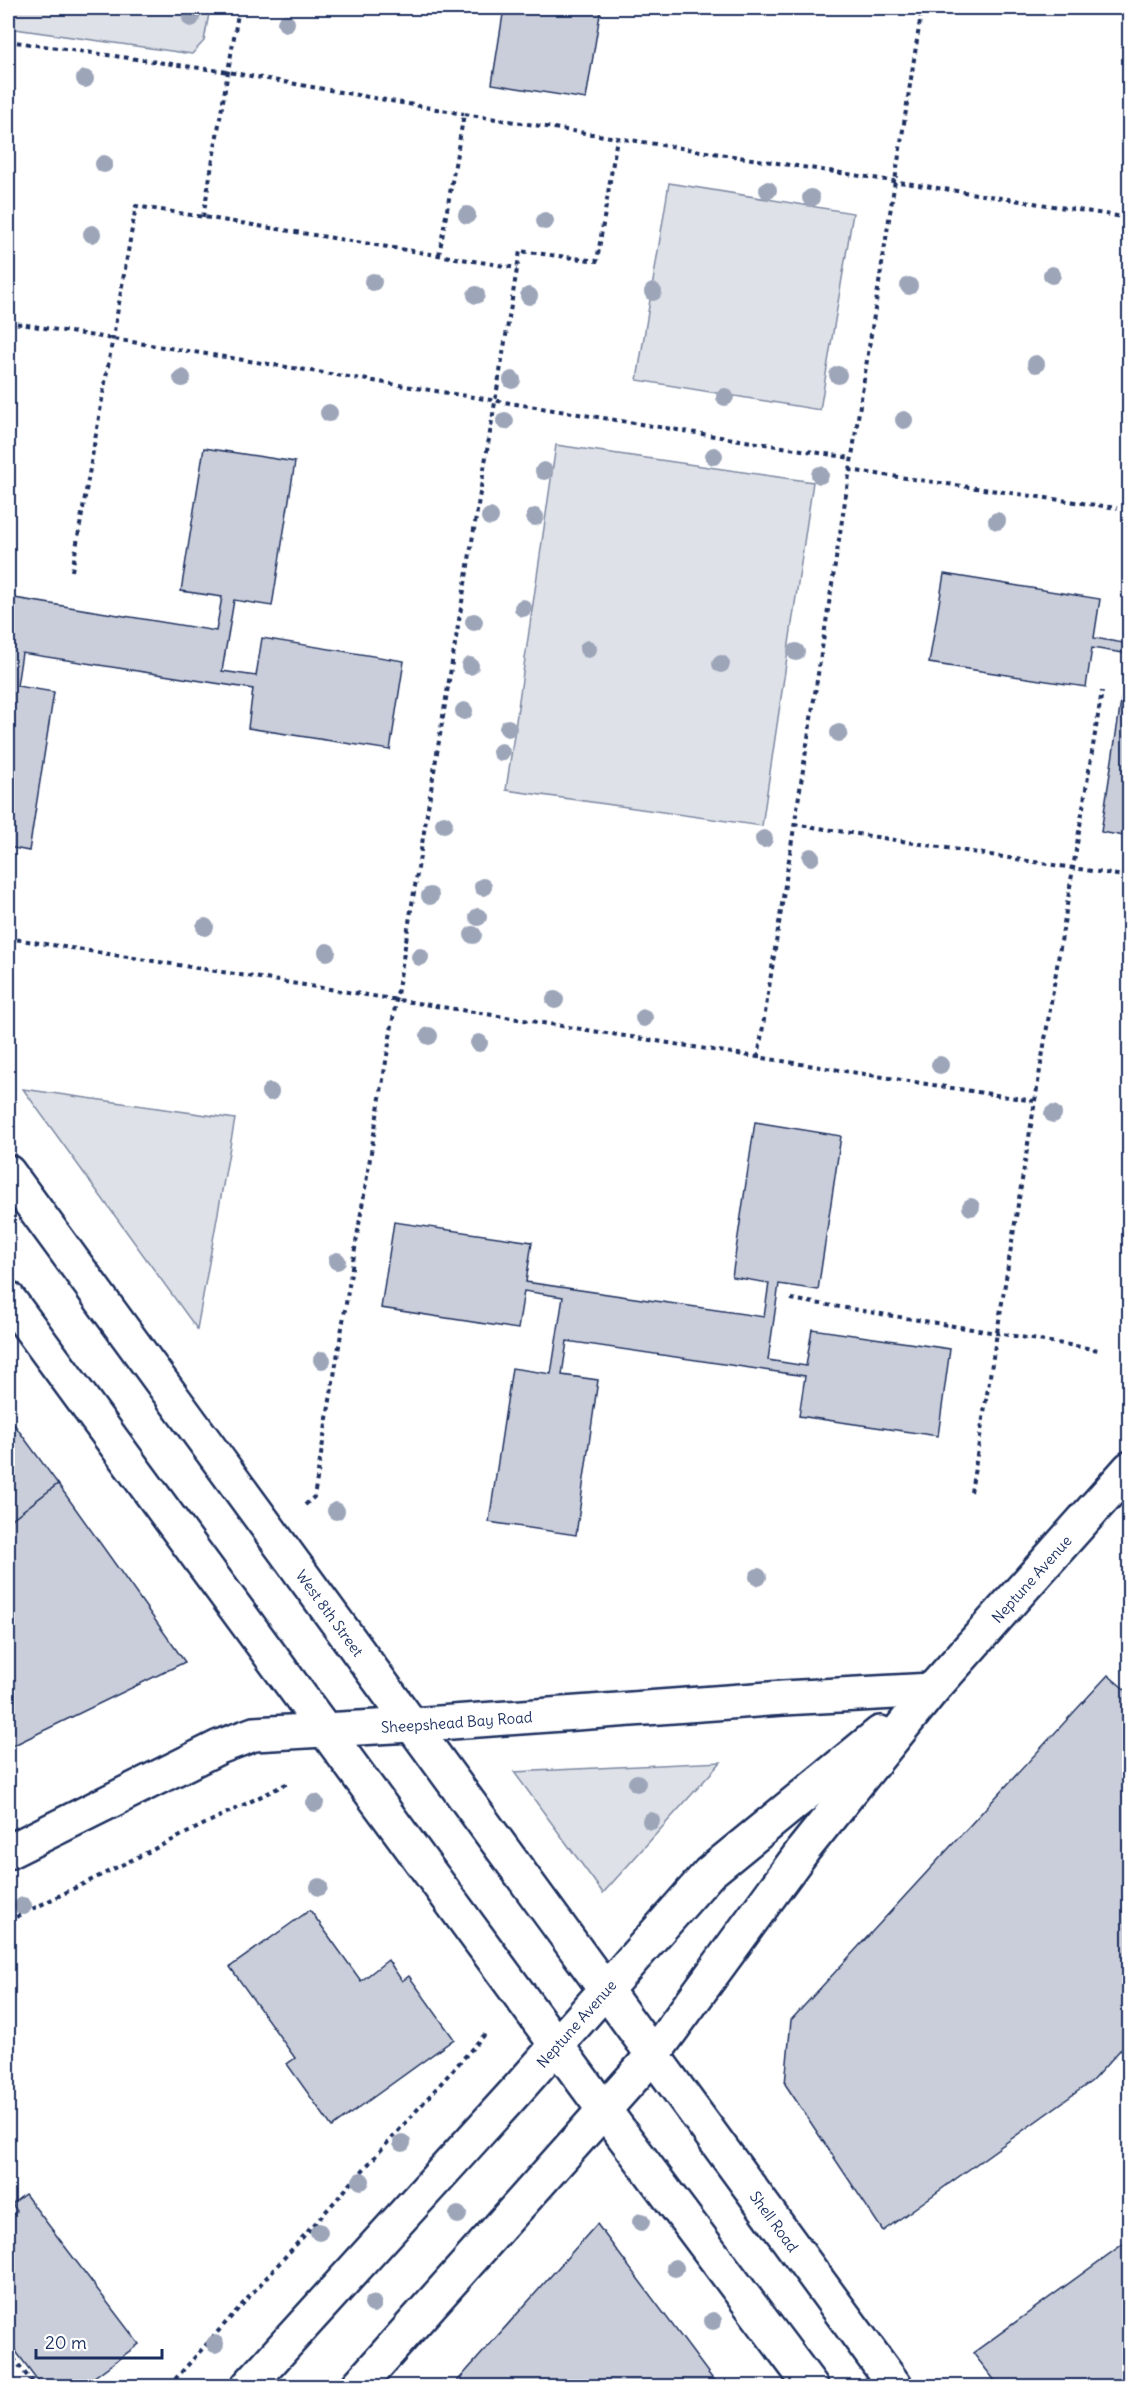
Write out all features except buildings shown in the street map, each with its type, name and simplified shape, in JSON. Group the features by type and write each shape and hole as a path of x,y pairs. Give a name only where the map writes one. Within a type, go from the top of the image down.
{"street":[{"name":"West 8th Street","path":"8,1172 653,2055"},
{"path":"8,1298 556,2046 811,2386"},
{"name":"Neptune Avenue","path":"358,2386 653,2055 804,1849 932,1690 1130,1468"},
{"name":"Sheepshead Bay Road","path":"8,1852 219,1747 254,1734 932,1690"},
{"name":"Neptune Avenue","path":"248,2386 709,1874 932,1690"},
{"name":"Shell Road","path":"653,2055 895,2386"}],"path":[{"path":"203,217 239,8"},
{"path":"758,1058 922,8"},
{"path":"8,41 228,72 464,114 894,183 1130,218"},
{"path":"439,255 464,114"},
{"path":"305,1505 314,1497 520,251 597,261 617,138"},
{"path":"72,571 136,206 517,268"},
{"path":"8,322 851,458"},
{"path":"849,470 1117,508"},
{"path":"971,1492 1071,867 1102,691"},
{"path":"795,824 1130,877"},
{"path":"8,938 1034,1101"},
{"path":"791,1299 1099,1350"},
{"path":"8,1921 290,1782"},
{"path":"169,2386 487,2032"},
{"path":"8,2351 35,2386"}],"shaded area":[{"path":"8,8 210,8 204,41 192,54 8,28"},
{"path":"669,183 853,213 820,410 637,380"},
{"path":"556,445 813,482 762,826 506,790"},
{"path":"23,1089 235,1119 197,1329"},
{"path":"721,1762 603,1893 514,1772"}]}
